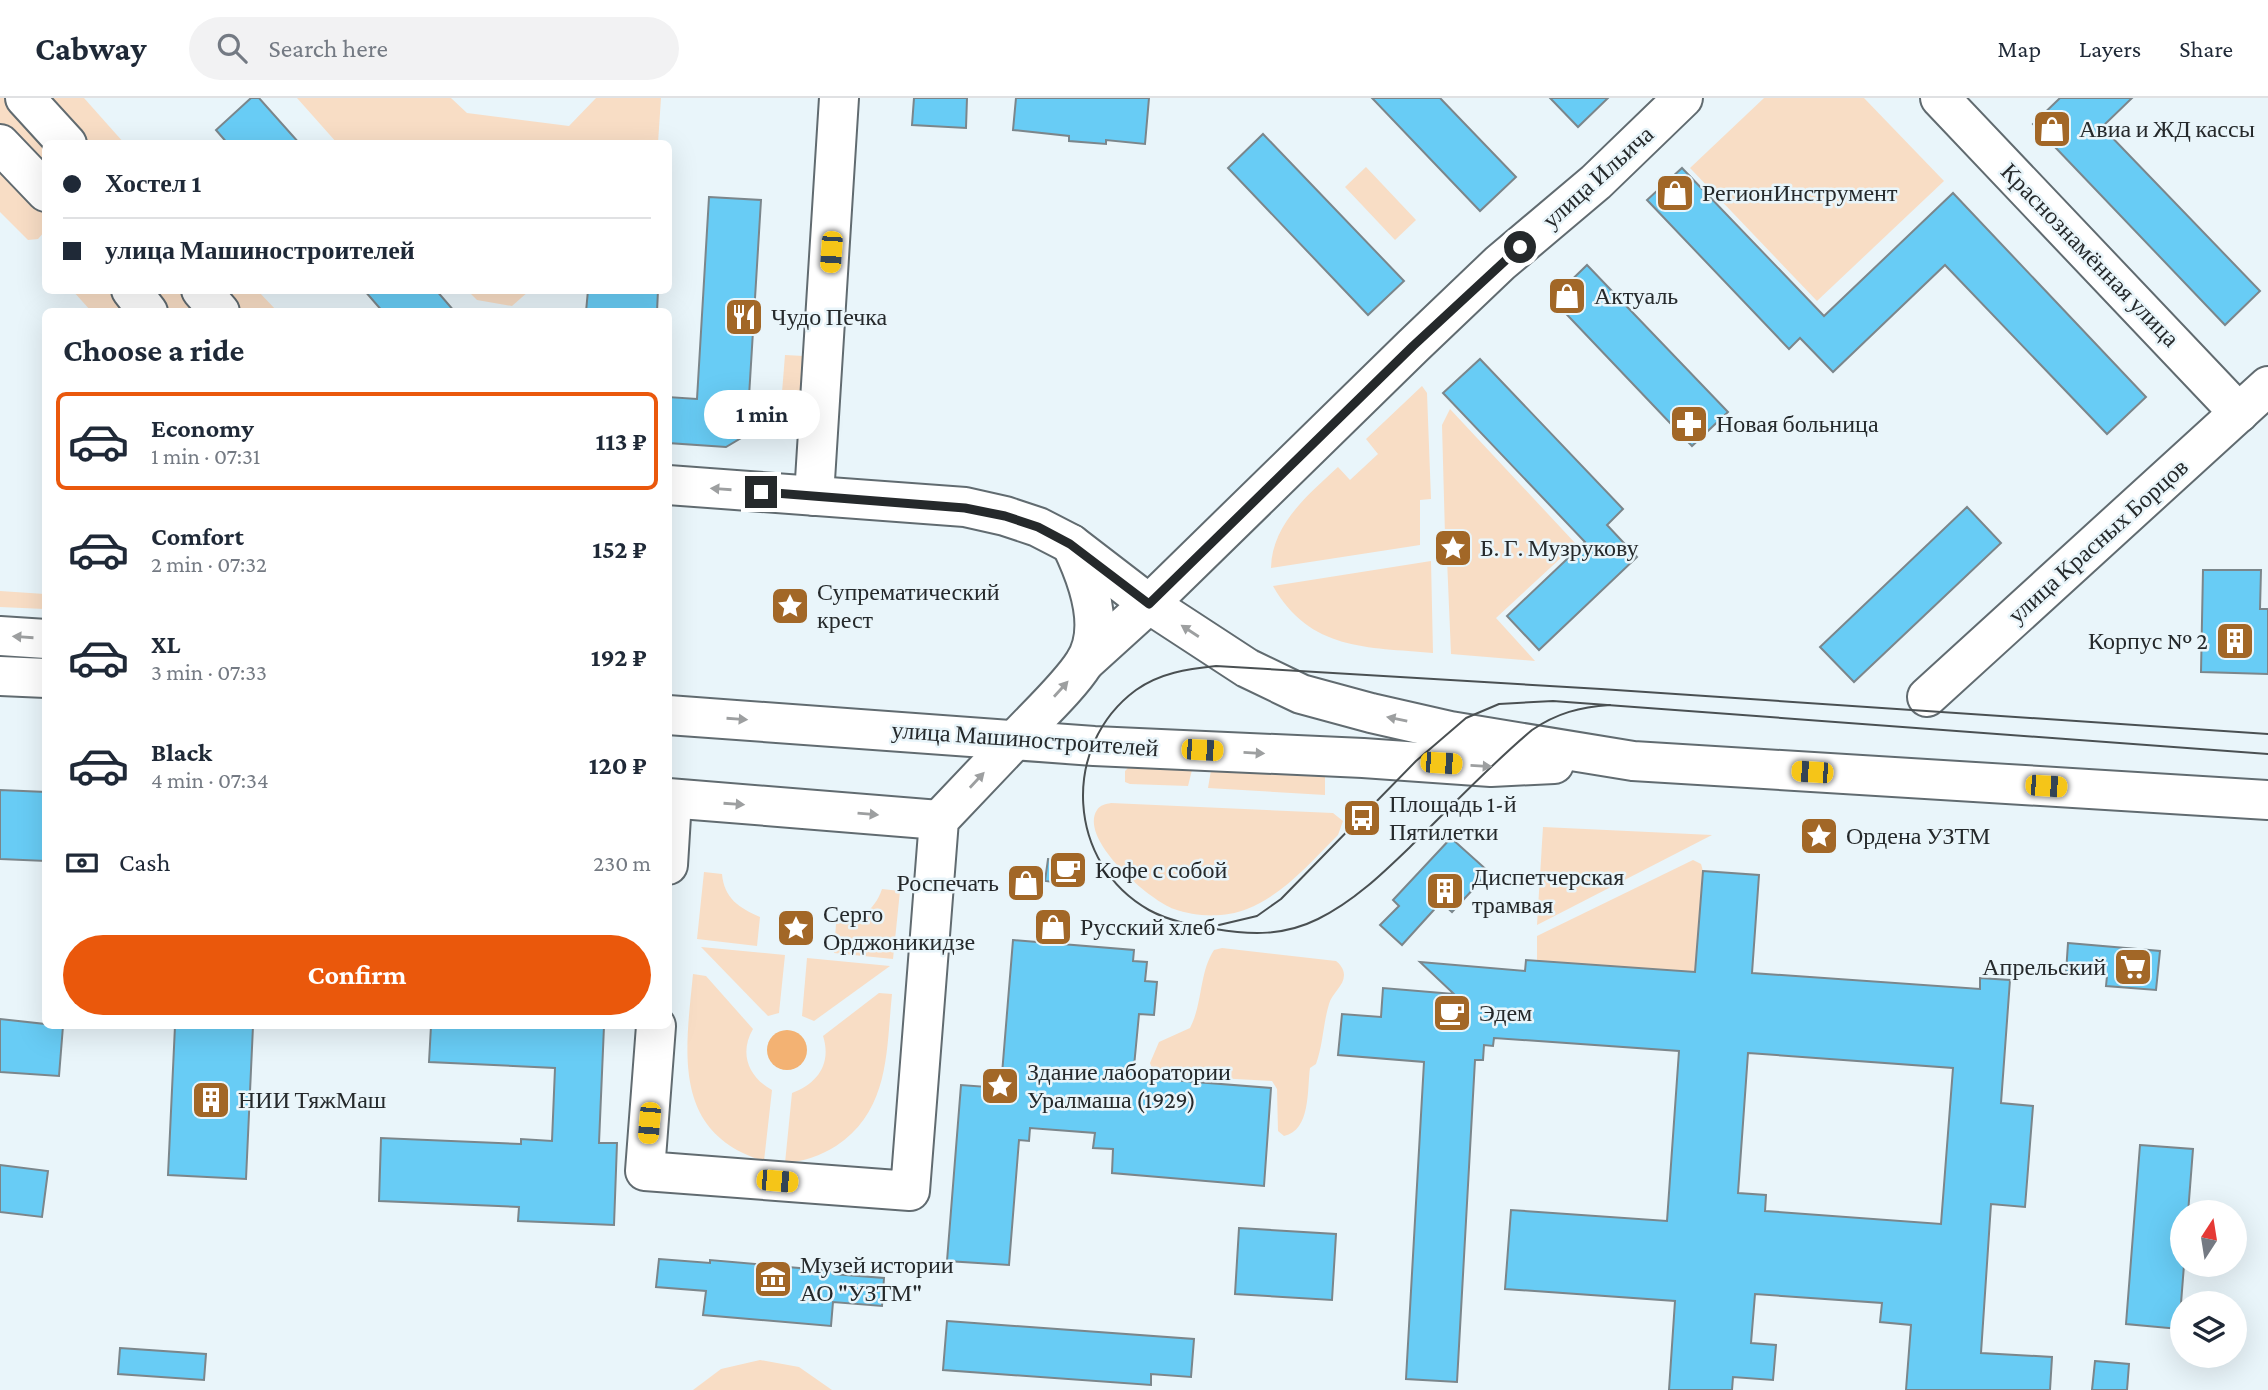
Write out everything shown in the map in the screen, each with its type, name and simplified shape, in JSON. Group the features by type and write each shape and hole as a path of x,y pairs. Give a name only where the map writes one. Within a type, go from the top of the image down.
{"street":[{"path":"25,98 63,140"},
{"path":"814,496 839,98"},
{"name":"улица Ильича","path":"939,820 1085,662 1149,604 1500,263 1596,182 1683,98"},
{"name":"Краснознамённая улица","path":"1940,98 2239,413"},
{"path":"0,144 42,188"},
{"path":"134,294 145,308"},
{"path":"204,294 217,308"},
{"name":"улица Красных Борцов","path":"1927,696 2268,386"},
{"name":"улица Машиностроителей","path":"672,485 965,508 1005,516 1038,527 1070,544 1149,604 1247,668 1301,694 1450,730 1633,761"},
{"path":"1070,544 1084,571 1093,601 1094,632 1085,662"},
{"path":"0,636 42,639"},
{"path":"0,676 42,678"},
{"name":"улица Машиностроителей","path":"672,715 1015,740 1491,767 1633,761 2268,800"},
{"path":"656,1029 645,1171 910,1191 939,820 672,799"}],"shaded area":[{"path":"0,98 11,98 43,140 42,178 0,132"},
{"path":"42,98 84,98 121,140 81,140"},
{"path":"297,98 451,98 467,113 569,126 596,98 661,98 658,140 334,140"},
{"path":"1764,98 1864,98 1944,181 1817,301 1690,168"},
{"path":"0,166 42,212 42,234 38,239 28,240 0,212"},
{"path":"1366,167 1416,220 1395,240 1345,187"},
{"path":"76,294 117,294 130,308 88,308"},
{"path":"148,294 189,294 202,308 160,308"},
{"path":"220,294 261,294 274,308 232,308"},
{"path":"471,294 526,294 512,306 477,300"},
{"path":"785,355 804,356 798,432 779,430"},
{"path":"1422,386 1427,393 1431,499 1420,500 1420,545 1271,568 1278,538 1294,512 1338,467 1350,480 1378,454 1366,439"},
{"path":"1450,409 1576,544 1496,618 1535,661 1451,654 1447,559 1467,559 1466,535 1445,535 1442,425"},
{"path":"1431,561 1433,653 1363,646 1322,634 1304,623 1273,586"},
{"path":"0,591 42,594 42,609 0,607"},
{"path":"1129,767 1192,770 1188,786 1130,784 1125,782 1125,771"},
{"path":"1211,770 1325,775 1325,795 1208,788"},
{"path":"1111,803 1333,813 1343,821 1338,835 1296,877 1273,895 1238,912 1201,915 1174,909 1149,894 1106,852 1094,822 1098,808"},
{"path":"1543,827 1712,835 1537,925"},
{"path":"1693,860 1701,864 1703,871 1695,972 1537,961 1537,936"},
{"path":"704,872 722,874 729,896 745,910 760,917 757,946 697,939"},
{"path":"882,889 900,891 893,959 834,953 836,924 865,914 875,904"},
{"path":"701,947 785,955 779,1013 768,1016"},
{"path":"1222,948 1336,961 1343,971 1342,983 1329,1004 1316,1064 1310,1068 1308,1098 1303,1118 1293,1132 1284,1136 1278,1131 1277,1089 1272,1081 1163,1075 1153,1071 1150,1063 1159,1042 1190,1028 1209,959 1214,950"},
{"path":"807,958 890,966 814,1021 802,1016"},
{"path":"693,974 706,976 753,1029 747,1047 748,1064 757,1078 772,1090 764,1161 734,1148 712,1131 698,1109 691,1085 688,1059"},
{"path":"879,993 892,994 886,1058 876,1097 867,1115 854,1132 830,1150 812,1158 785,1163 792,1093 809,1084 820,1072 825,1055 823,1036"},
{"path":"787,1030 795,1031 801,1036 806,1042 806,1058 801,1064 795,1069 787,1070 779,1069 773,1064 768,1058 767,1050 768,1042 773,1036 779,1031"},
{"path":"760,1360 799,1367 832,1390 693,1390 721,1369"}],"building":[{"path":"251,98 259,98 296,140 225,140 216,130"},
{"path":"914,98 967,98 966,128 912,125"},
{"path":"1016,98 1149,98 1145,144 1106,140 1106,144 1069,141 1069,136 1013,130"},
{"path":"1372,98 1440,98 1516,177 1480,211"},
{"path":"1550,98 1608,98 1578,127"},
{"path":"2060,98 2132,98 2102,127 2260,291 2225,325 2033,124"},
{"path":"1263,134 1404,281 1368,315 1228,168"},
{"path":"1682,168 1824,316 1953,193 2146,397 2107,434 1945,265 1833,372 1800,338 1789,349 1647,200"},
{"path":"709,197 761,200 748,413 741,438 726,447 672,443 672,397 697,399"},
{"path":"1587,265 1728,412 1692,446 1552,299"},
{"path":"367,294 439,294 452,308 380,308"},
{"path":"588,294 658,294 657,308 586,308"},
{"path":"1480,359 1623,509 1607,525 1637,557 1539,650 1507,616 1585,542 1443,393"},
{"path":"1967,507 2001,543 1854,682 1820,647"},
{"name":"Корпус № 2","path":"2203,570 2261,570 2260,609 2268,609 2268,674 2201,672"},
{"path":"0,790 42,792 42,861 0,859"},
{"name":"Диспетчерская трамвая","path":"1451,838 1489,872 1452,912 1441,902 1402,945 1380,925 1399,906 1393,900"},
{"path":"1048,859 1079,863 1076,885 1045,881"},
{"path":"1703,871 1759,875 1752,973 1980,989 1980,978 2010,980 2001,1103 2033,1106 2025,1207 1991,1204 1981,1353 2052,1357 2050,1390 1906,1390 1911,1325 1880,1322 1882,1303 1755,1294 1751,1343 1776,1345 1773,1380 1733,1377 1732,1390 1669,1390 1675,1301 1505,1289 1511,1210 1667,1221 1679,1051 1494,1038 1493,1046 1484,1045 1483,1060 1475,1060 1457,1382 1406,1379 1424,1062 1338,1055 1342,1014 1381,1017 1383,988 1454,994 1420,962 1525,971 1526,960 1695,972","holes":["1748,1053 1953,1068 1941,1224 1765,1211 1766,1195 1738,1193"]},
{"path":"1013,940 1134,950 1133,961 1147,962 1145,981 1157,982 1154,1015 1139,1014 1133,1077 1271,1088 1264,1186 1112,1173 1113,1149 1093,1148 1095,1133 1030,1128 1029,1141 1019,1140 1009,1265 947,1261 961,1085 987,1087 988,1073 1002,1074"},
{"path":"2068,943 2160,951 2156,990 2106,986 2107,976 2066,973"},
{"path":"0,1019 42,1024 42,1029 63,1029 59,1076 0,1072"},
{"name":"НИИ ТяжМаш","path":"175,1029 253,1029 246,1179 168,1175"},
{"path":"431,1029 604,1029 599,1143 617,1143 614,1225 518,1221 519,1207 379,1201 381,1138 521,1144 521,1139 552,1141 555,1068 429,1062"},
{"path":"2140,1145 2193,1149 2189,1200 2170,1200 2170,1278 2183,1278 2182,1291 2170,1291 2170,1328 2126,1324"},
{"path":"0,1165 48,1171 42,1217 0,1212"},
{"path":"1239,1228 1336,1234 1332,1300 1235,1294"},
{"path":"659,1259 710,1263 710,1260 884,1278 882,1306 833,1302 831,1326 703,1315 706,1291 656,1287"},
{"path":"947,1321 1194,1339 1191,1377 1151,1374 1151,1385 943,1370"},
{"path":"120,1348 206,1354 204,1380 118,1374"},
{"path":"2095,1361 2129,1364 2127,1390 2092,1390"}],"tram line":[{"path":"1610,705 1569,712 1532,730 1367,887 1331,912 1293,929 1267,933 1228,931 1181,922 1157,914 1122,890 1102,864 1089,835 1083,804 1085,772 1094,742 1111,714 1136,690 1155,679 1184,670 1216,666 2268,734"},
{"path":"1219,925 1257,916 1281,899 1416,761 1466,718 1499,704 1553,701 2268,754"}],"place":[{"name":"Авиа и ЖД кассы","path":"2052,129"},
{"name":"РегионИнструмент","path":"1675,193"},
{"name":"Актуаль","path":"1567,296"},
{"name":"Чудо Печка","path":"744,317"},
{"name":"Новая больница","path":"1689,424"},
{"name":"Б. Г. Музрукову","path":"1453,548"},
{"name":"Супрематический крест","path":"790,606"},
{"name":"Корпус № 2","path":"2235,641"},
{"name":"Площадь 1-й Пятилетки","path":"1362,818"},
{"name":"Ордена УЗТМ","path":"1819,836"},
{"name":"Кофе с собой","path":"1068,870"},
{"name":"Роспечать","path":"1026,883"},
{"name":"Диспетчерская трамвая","path":"1445,891"},
{"name":"Русский хлеб","path":"1053,927"},
{"name":"Серго Орджоникидзе","path":"796,928"},
{"name":"Апрельский","path":"2133,967"},
{"name":"Эдем","path":"1452,1013"},
{"name":"Здание лаборатории Уралмаша (1929)","path":"1000,1086"},
{"name":"НИИ ТяжМаш","path":"211,1100"},
{"name":"Музей истории АО \"УЗТМ\"","path":"773,1279"}],"route":[{"path":"761,492 965,508 1005,516 1038,527 1070,544 1149,604 1413,346 1520,247"}]}
